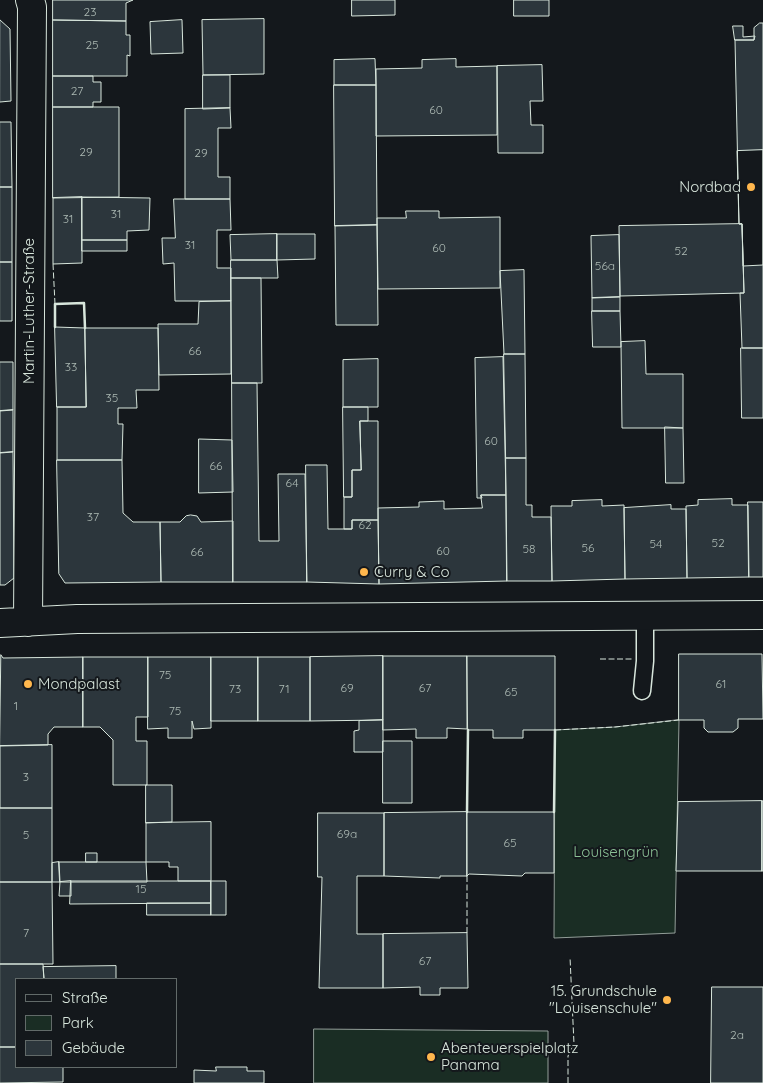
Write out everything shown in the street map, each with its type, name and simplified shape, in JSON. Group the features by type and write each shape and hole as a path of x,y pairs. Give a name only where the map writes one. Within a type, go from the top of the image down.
{"street":[{"name":"Martin-Luther-Straße","path":"28,622 32,17 30,0"},
{"path":"0,622 77,619 763,616"}],"lane":[{"path":"642,691 646,661 645,616"}],"green space":[{"name":"Louisengrün","path":"679,720 675,933 554,938 555,730 615,727"},
{"name":"Abenteuerspielplatz Panama","path":"314,1029 548,1031 548,1083 314,1083"}],"building":[{"path":"53,0 133,0 126,3 126,21 53,20"},
{"path":"352,0 395,0 395,15 352,16"},
{"path":"514,0 549,0 549,16 514,16"},
{"path":"264,19 264,74 203,75 202,20"},
{"path":"0,20 10,29 11,101 0,102"},
{"path":"53,20 126,21 126,35 130,35 130,56 127,55 127,76 53,76"},
{"path":"182,20 183,53 151,54 150,22"},
{"name":"Nordbad","path":"763,23 763,348 742,348 740,293 744,293 742,224 739,224 735,40 754,40 754,28"},
{"path":"733,26 743,26 743,37 755,36 754,40 735,40"},
{"path":"375,59 376,85 334,85 334,60"},
{"path":"456,59 456,67 497,66 497,135 376,136 376,69 422,68 422,60"},
{"path":"542,65 543,101 530,101 531,125 543,125 543,153 498,153 497,66"},
{"path":"203,75 230,75 230,108 203,109"},
{"path":"53,76 93,76 93,82 101,82 101,102 93,102 93,107 53,107"},
{"path":"334,85 376,85 377,225 335,226"},
{"path":"53,107 119,107 119,197 53,198"},
{"path":"230,108 231,128 218,128 218,177 230,177 230,199 185,199 185,109"},
{"path":"0,122 11,122 12,187 0,187"},
{"path":"763,150 763,265 743,266 742,224 739,224 737,151"},
{"path":"0,187 12,187 12,262 0,262"},
{"path":"82,197 150,198 149,230 127,231 127,240 82,240"},
{"path":"82,197 82,263 53,264 53,198"},
{"path":"174,199 230,199 231,230 217,230 217,268 231,268 231,301 175,301 174,263 163,264 162,238 175,238"},
{"path":"406,211 439,211 439,218 500,217 500,288 378,289 377,218 406,218"},
{"path":"742,224 744,293 620,296 619,226"},
{"path":"377,225 378,325 336,325 335,226"},
{"path":"277,234 277,260 231,260 230,235"},
{"path":"277,234 315,234 315,259 277,260"},
{"path":"619,235 620,297 592,298 591,236"},
{"path":"82,240 127,240 127,251 82,251"},
{"path":"231,260 277,260 278,278 231,278"},
{"path":"0,262 12,262 12,321 0,321"},
{"path":"524,270 525,354 504,354 500,271"},
{"path":"231,278 261,278 262,383 232,383"},
{"path":"620,297 620,311 592,311 592,298"},
{"path":"231,301 231,374 159,375 158,324 198,324 199,302"},
{"path":"592,311 620,311 621,347 593,347"},
{"path":"55,327 85,328 86,407 57,407"},
{"path":"85,328 158,328 159,390 136,390 137,408 118,408 118,424 123,424 122,460 57,460 57,407 86,407"},
{"path":"645,341 646,374 683,374 683,428 622,428 621,342"},
{"path":"741,348 763,348 763,418 742,418"},
{"path":"504,354 525,354 526,458 506,458"},
{"path":"503,357 506,495 481,495 482,498 477,498 475,358"},
{"path":"378,359 378,407 343,407 343,360"},
{"path":"0,362 13,362 13,410 0,411"},
{"path":"232,383 257,383 259,541 279,541 278,474 305,474 307,582 233,582"},
{"path":"343,407 368,407 368,421 360,421 361,470 352,470 352,497 344,497"},
{"path":"13,410 13,452 0,453 0,411"},
{"path":"360,421 378,421 378,520 352,520 352,529 344,529 344,497 352,497 352,470 361,470"},
{"path":"665,427 683,428 684,483 666,483"},
{"path":"199,439 232,440 233,492 199,493"},
{"path":"13,452 14,578 5,585 0,585 0,453"},
{"path":"506,458 526,458 526,505 532,505 532,517 551,517 552,581 507,581"},
{"path":"57,460 122,460 123,513 133,522 160,522 161,582 65,583 59,574"},
{"path":"306,465 327,465 328,529 352,529 352,520 378,520 379,584 307,582"},
{"path":"481,495 506,495 507,581 379,584 378,508 419,507 419,502 444,501 444,509 482,508"},
{"path":"732,499 732,505 748,505 749,577 687,578 686,506 698,505 698,500"},
{"path":"602,500 602,506 624,505 625,579 552,581 551,506 572,506 572,501"},
{"path":"748,502 763,502 763,577 749,577"},
{"path":"671,505 671,509 686,509 687,578 625,579 624,508"},
{"path":"186,516 197,516 201,522 233,521 233,582 161,582 160,522 180,522"},
{"path":"679,654 762,654 763,719 738,719 738,728 733,732 708,732 704,728 704,720 679,720"},
{"path":"1,655 3,658 83,657 83,727 54,727 48,734 48,745 0,746"},
{"path":"383,656 383,720 310,721 310,657"},
{"path":"383,656 467,656 467,729 447,728 447,738 416,738 416,729 383,730"},
{"path":"467,656 555,656 555,730 523,730 523,738 493,738 493,730 468,730"},
{"path":"83,657 148,657 148,717 136,717 136,741 147,741 147,785 113,785 113,740 100,727 83,727"},
{"path":"148,657 211,657 211,728 194,729 192,721 192,738 168,738 168,728 148,729"},
{"path":"211,657 258,657 258,721 211,721"},
{"path":"258,657 310,657 310,721 258,721"},
{"path":"383,720 383,752 354,752 354,731 359,730 359,721"},
{"path":"383,741 412,741 412,803 383,803"},
{"path":"52,745 52,808 0,808 0,746"},
{"path":"146,785 172,785 172,822 146,823"},
{"path":"762,801 762,871 676,871 678,802"},
{"path":"763,801 763,871 762,871"},
{"path":"0,808 52,808 52,882 0,882"},
{"path":"467,812 554,812 554,873 525,873 522,876 469,874 467,876"},
{"path":"467,812 467,876 440,876 440,878 384,876 384,813"},
{"path":"318,813 384,813 384,876 357,876 357,934 383,934 383,988 319,988 322,877 318,877"},
{"path":"211,822 211,881 178,881 178,867 169,867 169,862 146,862 146,823"},
{"path":"86,853 97,853 97,862 86,862"},
{"path":"59,862 146,862 147,882 60,882"},
{"path":"59,862 60,882 52,882 52,863"},
{"path":"71,881 211,881 211,903 70,904"},
{"path":"71,881 71,896 59,896 60,882"},
{"path":"211,881 226,881 226,915 211,915"},
{"path":"0,882 52,882 53,964 0,964"},
{"path":"147,903 211,903 211,915 147,915"},
{"path":"467,933 468,988 440,988 440,995 420,995 420,987 383,988 383,934"},
{"path":"0,964 43,964 44,978 15,978 15,1047 0,1047"},
{"path":"116,966 116,978 44,978 43,967"},
{"path":"712,987 763,987 763,1083 711,1083"},
{"path":"0,1047 15,1047 15,1068 63,1068 63,1082 0,1083"},
{"path":"216,1067 247,1067 247,1071 264,1071 264,1083 194,1083 194,1070 216,1071"}],"fence":[{"path":"53,264 55,304"},
{"path":"600,659 632,659"},
{"path":"555,730 615,727 679,720"},
{"path":"467,876 467,933"},
{"path":"568,1083 568,1056 574,1044 570,957"}],"wall":[{"path":"55,327 55,304 84,303 85,328"},
{"path":"467,812 468,730"},
{"path":"554,812 555,730"}],"place":[{"name":"Nordbad","path":"751,187"},
{"name":"Curry & Co","path":"364,572"},
{"name":"Mondpalast","path":"28,684"},
{"name":"15. Grundschule \"Louisenschule\"","path":"667,1000"},
{"name":"Abenteuerspielplatz Panama","path":"431,1057"}]}
